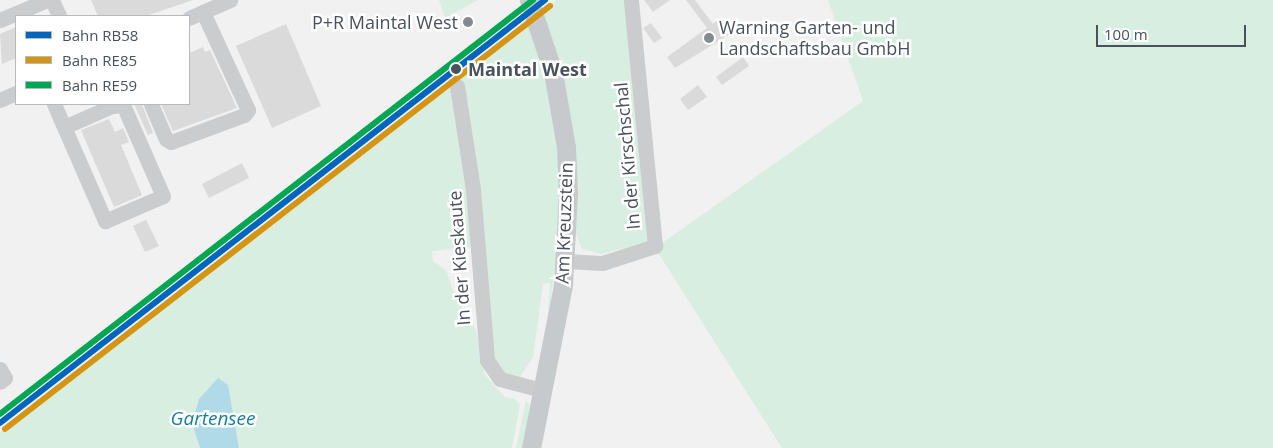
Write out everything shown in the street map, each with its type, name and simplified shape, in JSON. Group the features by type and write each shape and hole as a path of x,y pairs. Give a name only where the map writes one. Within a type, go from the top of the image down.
{"main road":[{"name":"Am Kreuzstein","path":"529,0 544,43 566,147 565,261 531,448"}],"street":[{"path":"0,20 48,0"},
{"path":"52,0 59,15"},
{"path":"151,105 166,139 171,142 244,115 248,110 197,11 230,0"},
{"name":"In der Kirschschal","path":"565,261 602,262 655,246 631,0"},
{"name":"In der Kieskaute","path":"457,86 473,189 487,360 500,379 542,390"},
{"path":"0,100 15,93"},
{"path":"54,105 64,127 105,221 163,196 123,106 112,106 64,127"},
{"path":"0,369 5,378 0,382"}],"green space":[{"path":"439,0 478,0 445,18"},
{"path":"556,0 626,0 648,242 601,254 582,249 575,232 560,232 547,329 550,283 543,284 533,357 519,378 502,373 493,361 471,247 432,251 433,261 446,270 455,296 476,330 485,375 505,397 515,399 520,405 512,448 239,448 228,385 192,423 200,448 0,448 0,432"},
{"path":"828,0 1273,0 1273,448 782,448 655,248 863,101"},
{"path":"526,400 530,406 524,448 516,448"}],"water":[{"name":"Gartensee","path":"218,378 228,385 239,448 200,448 192,423 199,399"}],"building":[{"path":"91,0 193,0 149,15 98,15"},
{"path":"644,0 670,0 653,12"},
{"path":"686,0 695,0 713,24 719,19 730,34 675,68 667,57 707,28"},
{"path":"651,23 662,38 654,43 643,28"},
{"path":"286,24 321,106 272,128 236,46"},
{"path":"15,27 15,58 2,64 0,34"},
{"path":"203,47 205,52 210,50 237,108 173,131 161,105 190,105 190,53"},
{"path":"743,57 749,66 722,85 716,77"},
{"path":"698,85 707,97 688,110 680,99"},
{"path":"134,105 142,105 153,133 148,135"},
{"path":"109,119 115,132 123,128 129,142 121,145 142,195 114,207 81,130"},
{"path":"242,163 249,178 209,198 202,184"},
{"path":"146,220 159,246 145,252 133,226"}],"rail line":[{"name":"RE59","path":"0,414 533,0"},
{"name":"RB58","path":"0,423 545,0"},
{"name":"RE85","path":"5,429 550,6"}],"place":[{"name":"P+R Maintal West","path":"468,22"},
{"name":"Warning Garten- und Landschaftsbau GmbH","path":"709,38"},
{"name":"Maintal West","path":"456,69"}]}
